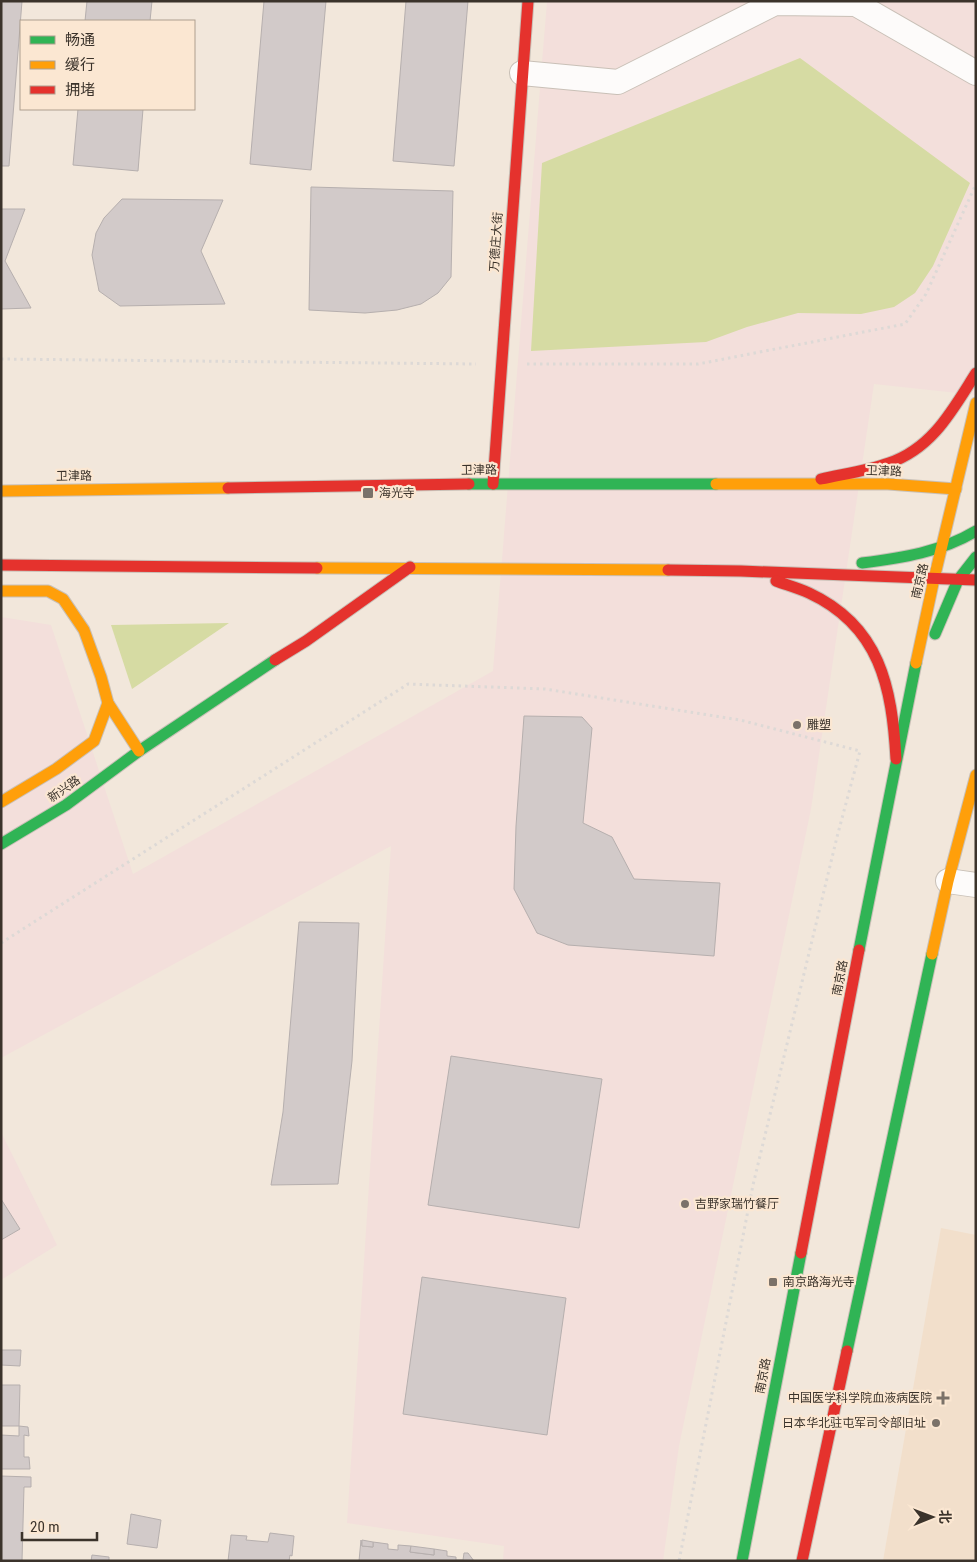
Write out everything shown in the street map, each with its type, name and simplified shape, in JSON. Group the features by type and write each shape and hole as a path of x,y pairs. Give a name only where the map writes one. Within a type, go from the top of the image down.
{"main road":[{"name":"万德庄大街","path":"492,484 528,1"},
{"path":"788,484 832,477 890,463 914,450 933,436 947,419 976,373"},
{"name":"南京路","path":"742,1561 896,759 934,579 961,489 976,403"},
{"name":"卫津路","path":"1,491 492,484 888,484 961,489"},
{"path":"741,571 838,566 910,557 942,549 966,538 976,531"},
{"path":"896,759 935,632 958,580 976,557"},
{"path":"1,565 741,571 976,580"},
{"path":"1,591 48,592 63,599 84,630 108,703 139,751 306,641 410,567"},
{"path":"741,571 791,585 815,595 832,605 862,631 882,670 889,691 896,734 896,759"},
{"path":"1,802 56,769 94,741 108,703"},
{"name":"新兴路","path":"1,844 66,805 139,751"},
{"path":"802,1561 948,881 975,777"}],"street":[{"path":"522,73 618,82 775,3 856,4 976,72"},
{"path":"948,881 976,885"}],"path":[{"path":"1,359 698,364 905,324 926,294 976,184"},
{"path":"1,943 408,684 545,689 740,720 860,751 837,836 753,1185 680,1561"}],"shaded area":[{"path":"547,1 976,1 976,395 874,384 811,809 679,1446 663,1561 503,1561 504,1546 347,1523 391,846 1,1058 1,617 51,625 133,874 493,671"},
{"path":"1,1132 57,1245 1,1280"},
{"name":"中国医学科学院血液病医院","path":"941,1228 976,1235 976,1561 883,1561"}],"green space":[{"path":"800,58 970,183 933,266 915,293 894,307 861,314 798,313 747,327 706,342 531,351 542,163"},
{"path":"229,623 132,689 111,625"}],"building":[{"path":"1,1 22,1 9,166 1,166"},
{"path":"87,1 152,1 150,20 85,20"},
{"path":"264,1 326,1 311,170 250,164"},
{"path":"406,1 468,1 454,166 393,161"},
{"path":"78,110 143,110 138,171 73,165"},
{"path":"311,187 453,191 451,277 438,293 421,304 397,310 365,313 309,310"},
{"path":"122,199 223,200 201,251 225,304 120,306 99,291 92,255 96,233 104,218"},
{"path":"1,209 25,209 5,261 31,308 1,309"},
{"path":"524,716 582,717 592,728 583,823 612,837 634,879 720,883 714,956 568,945 537,933 514,889 516,826"},
{"path":"299,922 359,923 352,1061 338,1184 271,1185 283,1112"},
{"path":"451,1056 602,1079 579,1228 428,1205"},
{"path":"1,1199 20,1229 1,1240"},
{"path":"422,1277 566,1298 547,1435 403,1414"},
{"path":"1,1350 21,1350 20,1366 1,1365"},
{"path":"1,1385 20,1385 19,1426 1,1426"},
{"path":"19,1426 28,1427 29,1436 24,1435 24,1457 29,1457 30,1469 1,1469 1,1435 19,1436"},
{"path":"1,1476 31,1477 31,1487 24,1487 22,1561 1,1561"},
{"path":"131,1514 161,1520 157,1548 127,1544"},
{"path":"270,1533 294,1536 292,1556 290,1555 289,1561 228,1561 231,1535 247,1536 246,1540 268,1542"},
{"path":"361,1540 362,1546 373,1547 373,1542 388,1544 388,1549 398,1550 398,1545 411,1546 410,1552 434,1555 434,1549 447,1551 447,1556 456,1557 456,1560 463,1560 464,1553 468,1553 474,1561 359,1561"},
{"path":"362,1540 373,1542 373,1547 362,1546"},
{"path":"411,1546 434,1549 434,1555 410,1552"},
{"path":"92,1555 109,1557 109,1561 91,1561"}],"traffic: fast":[{"path":"469,484 716,484"},
{"path":"862,563 921,553 949,544 976,531"},
{"path":"935,634 958,580 976,557"},
{"path":"1,844 66,805 139,751 275,660"},
{"path":"859,950 916,663"},
{"path":"847,1351 932,954"},
{"path":"742,1561 801,1253"}],"traffic: slow":[{"path":"916,663 976,403"},
{"path":"716,484 888,484 956,489"},
{"path":"1,491 228,488"},
{"path":"317,568 668,570"},
{"path":"1,591 48,591 63,599 84,630 108,703 139,751"},
{"path":"1,802 56,769 94,741 108,703"},
{"path":"932,954 948,881 976,775"}],"traffic: jam":[{"path":"493,484 528,1"},
{"path":"821,479 881,466 918,448 940,426 976,373"},
{"path":"228,488 469,484"},
{"path":"1,565 317,568"},
{"path":"275,660 306,641 410,567"},
{"path":"668,570 976,580"},
{"path":"776,581 809,593 833,607 852,623 867,641 878,661 891,707 896,759"},
{"path":"801,1253 859,950"},
{"path":"802,1561 847,1351"}],"place":[{"name":"海光寺","path":"368,493"},
{"name":"雕塑","path":"797,725"},
{"name":"吉野家瑞竹餐厅","path":"685,1204"},
{"name":"南京路海光寺","path":"773,1282"},
{"name":"中国医学科学院血液病医院","path":"943,1398"},
{"name":"日本华北驻屯军司令部旧址","path":"936,1423"}]}
